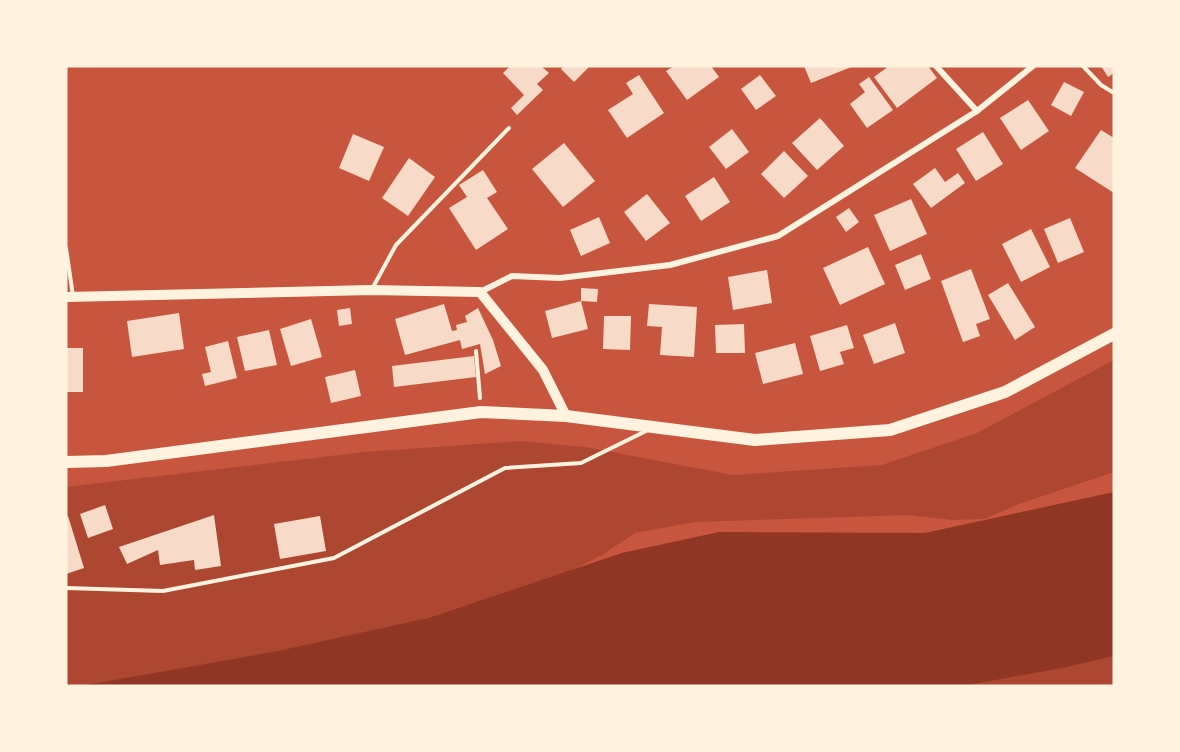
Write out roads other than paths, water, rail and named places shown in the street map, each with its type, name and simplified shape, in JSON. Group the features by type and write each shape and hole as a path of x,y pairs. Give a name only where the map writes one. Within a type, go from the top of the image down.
{"main road":[{"path":"70,296 371,290 480,292 543,370 566,416"},
{"path":"66,462 106,461 481,412 566,416 755,440 890,430 1005,392 1114,334"}],"street":[{"path":"936,66 977,111"},
{"path":"480,292 512,276 560,278 670,265 778,236 977,111 1033,66"}],"lane":[{"path":"371,290 396,245 509,128"},
{"path":"66,248 70,296"},
{"path":"66,588 163,591 334,558 505,468 581,463 654,427"}]}
